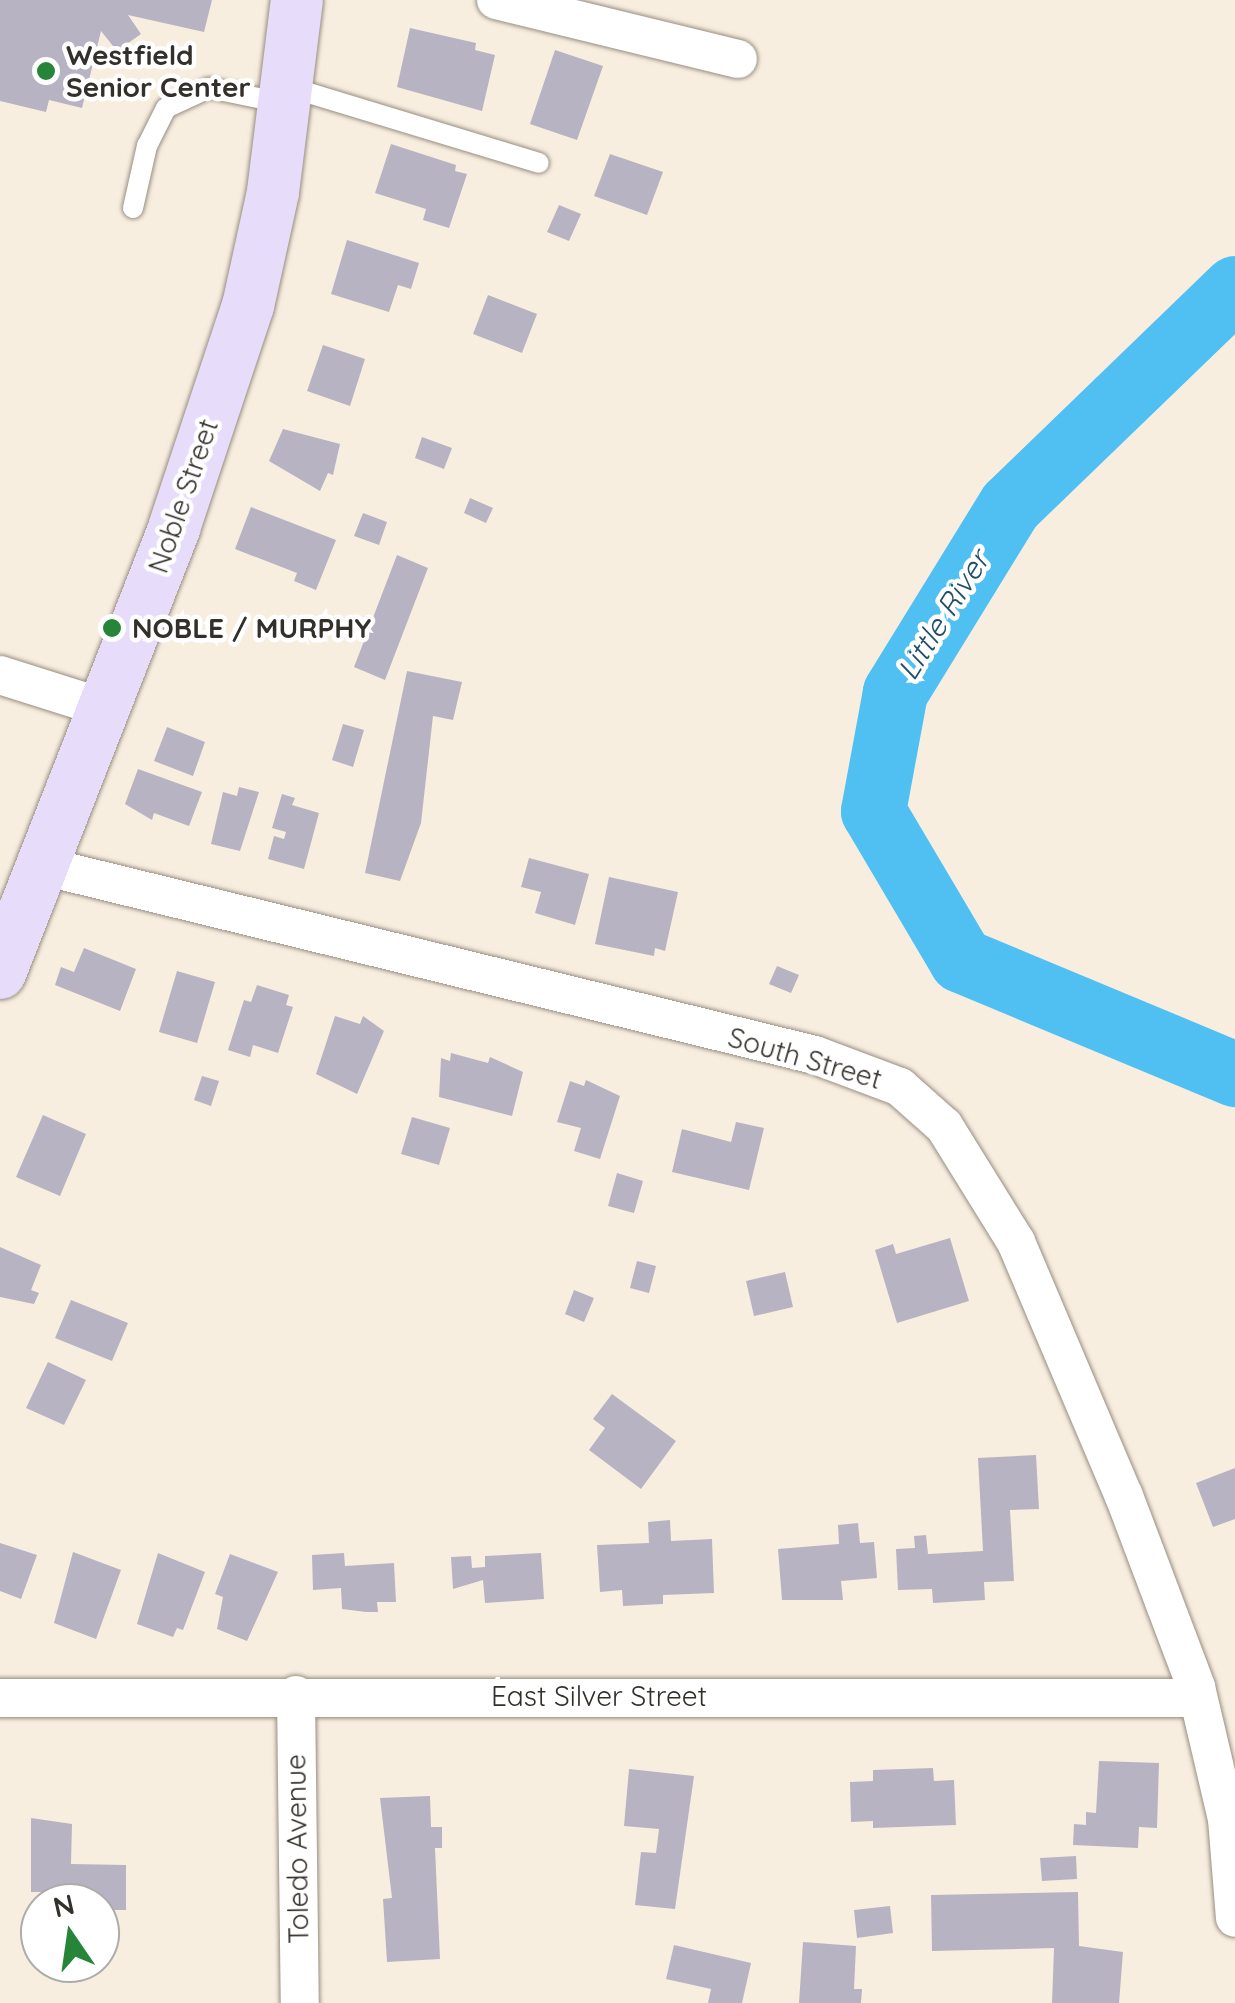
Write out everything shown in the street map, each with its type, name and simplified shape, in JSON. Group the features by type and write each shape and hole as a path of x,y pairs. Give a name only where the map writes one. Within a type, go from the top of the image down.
{"main road":[{"name":"Noble Street","path":"0,973 174,528 248,306 286,95 298,0"}],"street":[{"path":"496,0 738,60"},
{"path":"0,675 104,708"},
{"name":"South Street","path":"43,866 815,1056 900,1087 944,1126 1016,1242 1124,1496 1198,1698 1227,1819 1235,1918"},
{"name":"Toledo Avenue","path":"296,1695 300,2003"},
{"name":"East Silver Street","path":"0,1698 1198,1698"}],"lane":[{"path":"133,208 146,148 166,108 195,91 222,89 286,95 539,163"}],"building":[{"name":"Westfield Senior Center","path":"0,0 212,0 204,32 128,15 141,34 117,51 101,31 82,108 49,100 46,112 0,101"},
{"path":"410,28 476,43 475,50 495,55 482,111 397,87"},
{"path":"555,50 603,66 577,140 530,124"},
{"path":"391,144 456,165 455,171 467,174 449,228 423,220 426,209 375,193"},
{"path":"610,154 663,172 647,215 594,196"},
{"path":"559,205 581,214 569,241 547,232"},
{"path":"347,240 419,263 411,289 398,285 389,312 331,294"},
{"path":"488,295 537,314 522,353 473,334"},
{"path":"323,345 365,359 350,406 307,391"},
{"path":"283,429 340,444 333,475 328,473 320,491 269,461"},
{"path":"422,437 452,448 444,469 415,458"},
{"path":"470,498 493,508 486,523 464,513"},
{"path":"251,507 336,540 316,590 294,581 297,573 235,549"},
{"path":"363,513 387,522 379,545 354,536"},
{"path":"397,555 428,568 385,680 354,667"},
{"path":"407,671 462,682 453,720 433,716 421,823 400,881 365,873"},
{"path":"343,724 364,730 353,767 332,760"},
{"path":"167,727 205,742 193,776 154,761"},
{"path":"138,769 202,792 189,826 154,813 152,820 125,804"},
{"path":"239,787 259,792 240,851 211,844 223,792 237,796"},
{"path":"282,794 295,798 292,805 319,813 304,869 268,859 274,836 284,839 286,832 272,828"},
{"path":"529,858 589,874 575,925 535,913 541,892 521,887"},
{"path":"609,877 678,892 665,951 655,948 654,956 595,944"},
{"path":"84,948 136,969 120,1011 55,985 61,967 74,972"},
{"path":"777,966 799,975 791,993 769,984"},
{"path":"177,971 215,982 197,1043 159,1032"},
{"path":"257,985 289,995 286,1005 293,1007 278,1053 253,1045 250,1057 228,1050 244,1000 251,1002"},
{"path":"335,1016 360,1024 363,1016 384,1031 357,1094 316,1074"},
{"path":"451,1053 488,1063 490,1057 523,1072 512,1116 439,1097 441,1058 450,1061"},
{"path":"202,1076 219,1081 211,1106 194,1100"},
{"path":"586,1080 620,1096 600,1159 574,1151 581,1128 557,1122 570,1081 584,1086"},
{"path":"43,1115 86,1134 60,1196 16,1177"},
{"path":"412,1117 450,1128 439,1165 401,1154"},
{"path":"736,1122 764,1128 749,1190 672,1172 682,1129 731,1142"},
{"path":"617,1173 643,1181 634,1213 608,1206"},
{"path":"950,1238 969,1301 897,1323 875,1250 893,1244 896,1254"},
{"path":"0,1247 41,1265 31,1290 39,1293 34,1304 0,1297"},
{"path":"637,1261 656,1266 649,1293 630,1288"},
{"path":"785,1272 793,1307 754,1316 746,1281"},
{"path":"574,1290 594,1298 584,1322 565,1314"},
{"path":"71,1300 128,1323 112,1361 55,1338"},
{"path":"48,1362 86,1380 64,1425 26,1408"},
{"path":"612,1394 676,1441 641,1489 589,1450 605,1428 593,1419"},
{"path":"1036,1455 1039,1509 1010,1510 1014,1581 984,1582 985,1600 933,1603 932,1589 898,1590 896,1549 915,1548 914,1536 926,1535 928,1554 983,1551 978,1458"},
{"path":"1235,1468 1235,1519 1213,1527 1196,1483"},
{"path":"670,1520 671,1541 712,1539 714,1593 663,1595 663,1604 623,1606 622,1590 600,1592 597,1545 649,1543 648,1522"},
{"path":"858,1523 860,1543 874,1542 877,1578 841,1581 843,1600 782,1600 778,1549 839,1544 838,1525"},
{"path":"0,1543 37,1555 21,1599 0,1591"},
{"path":"73,1552 121,1570 96,1639 54,1623"},
{"path":"158,1553 205,1572 183,1630 177,1628 173,1637 137,1624"},
{"path":"344,1553 345,1566 394,1563 396,1602 377,1602 378,1612 342,1609 341,1588 313,1590 312,1555"},
{"path":"541,1553 544,1599 485,1603 483,1580 453,1589 451,1557 471,1556 472,1568 485,1567 485,1556"},
{"path":"230,1554 278,1572 247,1641 217,1629 223,1597 215,1594"},
{"path":"1099,1761 1159,1763 1157,1828 1139,1827 1138,1848 1073,1845 1074,1824 1086,1825 1086,1812 1096,1813"},
{"path":"933,1768 934,1781 954,1780 956,1825 873,1828 873,1821 851,1822 850,1782 873,1781 873,1770"},
{"path":"629,1769 694,1776 675,1909 635,1905 641,1852 656,1853 659,1829 624,1826"},
{"path":"430,1796 431,1827 442,1827 442,1848 435,1848 440,1959 387,1962 383,1899 392,1898 380,1798"},
{"path":"31,1818 72,1824 71,1864 126,1865 126,1910 120,1910 120,1883 31,1883"},
{"path":"1076,1856 1077,1879 1042,1881 1040,1858"},
{"path":"1078,1892 1079,1946 1123,1952 1119,2003 1052,2003 1054,1948 932,1951 931,1895"},
{"path":"890,1906 893,1933 857,1938 854,1910"},
{"path":"803,1942 856,1946 854,1989 862,1989 861,2003 799,2003"},
{"path":"674,1945 751,1963 742,2003 708,2003 711,1989 666,1979"}],"waterway":[{"name":"Little River","path":"1235,288 1010,505 895,692 873,811 961,960 1235,1074"}],"place":[{"name":"Westfield Senior Center","path":"46,71"},
{"name":"NOBLE / MURPHY","path":"112,628"}]}
